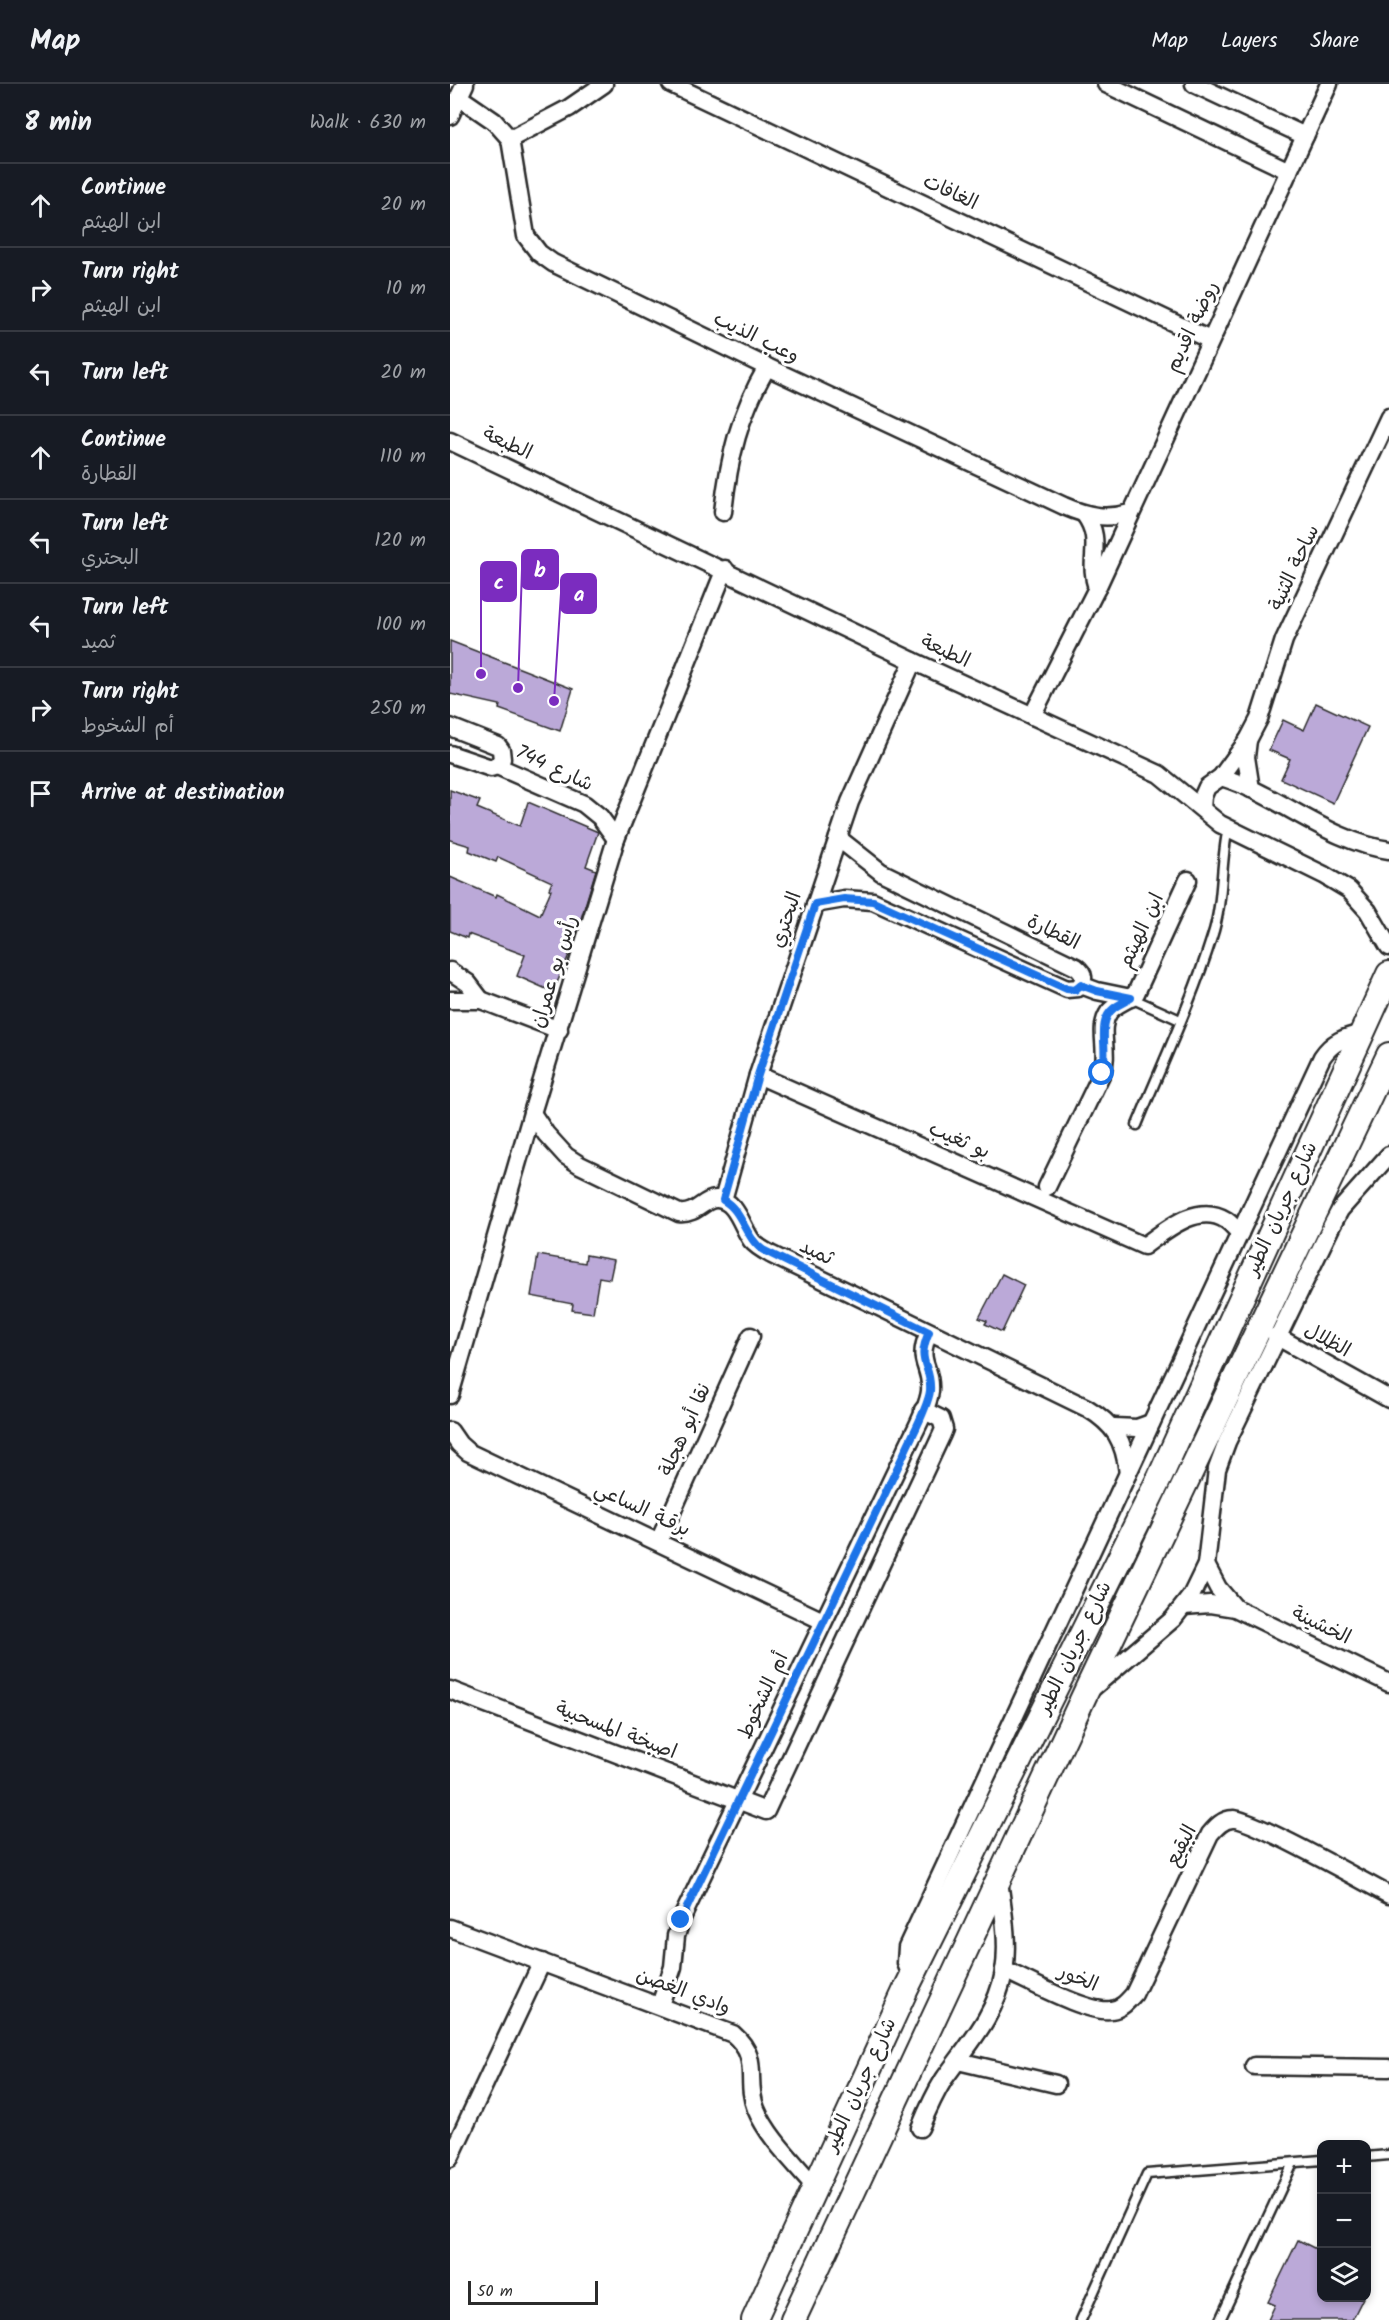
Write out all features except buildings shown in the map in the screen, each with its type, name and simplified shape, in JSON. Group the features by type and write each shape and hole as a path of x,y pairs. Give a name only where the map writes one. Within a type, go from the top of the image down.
{"street":[{"path":"450,116 462,91 510,139 569,108 604,84"},
{"name":"الغافات","path":"671,84 1210,340"},
{"path":"1106,84 1289,171"},
{"path":"1194,84 1305,136"},
{"name":"روضة اقديم","path":"1032,716 1097,588 1329,84"},
{"name":"وعب الذيب","path":"510,139 526,237 539,253 553,263 767,367 1085,515 1108,517 1130,513"},
{"path":"723,512 727,475 738,430 750,397 767,367"},
{"name":"ساحة الثنية","path":"1202,807 1207,787 1221,777 1248,740 1263,707 1279,652 1289,629 1389,417"},
{"name":"الطبعة","path":"450,441 725,569 913,661 1159,774 1220,824 1324,875 1349,890 1368,911 1389,946"},
{"path":"1085,515 1096,538 1093,572 1097,588"},
{"name":"رأس بو عمران","path":"451,1386 616,839 725,569"},
{"name":"البحتري","path":"723,1200 758,1075 838,838 862,771 913,661"},
{"name":"شارع 744","path":"450,727 498,746 502,754 501,762 497,766"},
{"name":"ساحة الثنية","path":"1248,740 1246,757 1251,789"},
{"name":"شارع 744","path":"450,754 485,767 497,766 584,804 600,817 616,839"},
{"path":"1221,777 1251,789 1342,835 1389,850"},
{"name":"القطارة","path":"838,838 881,872 1076,967 1083,975 1081,985"},
{"name":"ابن الهيثم","path":"1047,1187 1102,1073 1106,1056 1103,1033 1107,1015 1136,993 1188,880"},
{"path":"815,904 844,899 873,901 1067,989 1075,990 1081,985 1131,998"},
{"path":"450,971 468,983 481,1000"},
{"name":"شارع جريان الطير","path":"754,2320 912,1978 994,1785 1160,1477 1389,974"},
{"path":"450,1000 481,1000 559,1030"},
{"path":"994,1785 1128,1473 1322,1057 1341,1039 1362,1033"},
{"name":"شارع جريان الطير","path":"793,2320 1084,1696 1389,1055"},
{"name":"بو ثغيب","path":"758,1075 1144,1246 1187,1218 1205,1213 1225,1219 1240,1233"},
{"path":"532,1113 546,1134 566,1156 580,1166 674,1211 688,1213 712,1199 723,1200"},
{"name":"شارع جريان الطير","path":"1084,1696 1157,1634 1184,1606 1206,1565 1214,1493 1221,1456 1276,1336 1340,1210 1389,1155"},
{"name":"ثميد","path":"723,1200 733,1207 753,1242 763,1250 1087,1408 1114,1427"},
{"path":"450,1341 469,1328"},
{"name":"أم الشخوط","path":"660,2005 673,1967 678,1928 923,1410 930,1392 929,1377 922,1357 929,1332"},
{"name":"نقا أبو هجلة","path":"659,1541 751,1336"},
{"name":"الظلال","path":"1276,1336 1389,1399"},
{"path":"851,1563 876,1575 944,1429 941,1419 923,1410"},
{"path":"1128,1473 1123,1449 1114,1427 1137,1428 1151,1423"},
{"name":"برقـة الساعي","path":"450,1431 468,1452 823,1620"},
{"path":"903,1456 927,1466"},
{"name":"الخشينة","path":"1206,1565 1218,1588 1235,1608"},
{"name":"اصبخة المسحبية","path":"450,1690 766,1811 876,1575"},
{"name":"الخشينة","path":"1184,1606 1210,1604 1235,1608 1389,1683"},
{"name":"البقيع","path":"1134,1994 1210,1834 1225,1821 1234,1819 1242,1821 1389,1895"},
{"path":"920,2128 935,2095 989,2013 1000,1988 1004,1970 999,1881"},
{"name":"وادي الغصن","path":"450,1928 660,2005 724,2030 740,2039 751,2060 753,2098 762,2121 815,2187"},
{"path":"450,2158 542,1962"},
{"name":"الخور","path":"1004,1970 1097,2010 1117,2009 1134,1994"},
{"path":"958,2061 1056,2084"},
{"path":"1254,2066 1389,2068"}],"lane":[{"path":"1137,1125 1213,937 1222,894 1223,852 1228,828"},
{"path":"1131,998 1180,1020"},
{"path":"1371,2157 1389,2155"},
{"path":"1081,2320 1147,2174 1317,2161"},
{"path":"1220,2320 1293,2163"}],"place":[{"name":"c","path":"481,674"},
{"name":"b","path":"518,688"},
{"name":"a","path":"554,701"}],"route":[{"path":"681,1920 903,1456 930,1392 929,1377 922,1357 929,1332 763,1250 753,1242 733,1207 723,1200 758,1075 815,904 844,899 873,901 1067,989 1075,990 1081,985 1131,998 1111,1010 1105,1020 1103,1033 1106,1056 1102,1073"}]}
